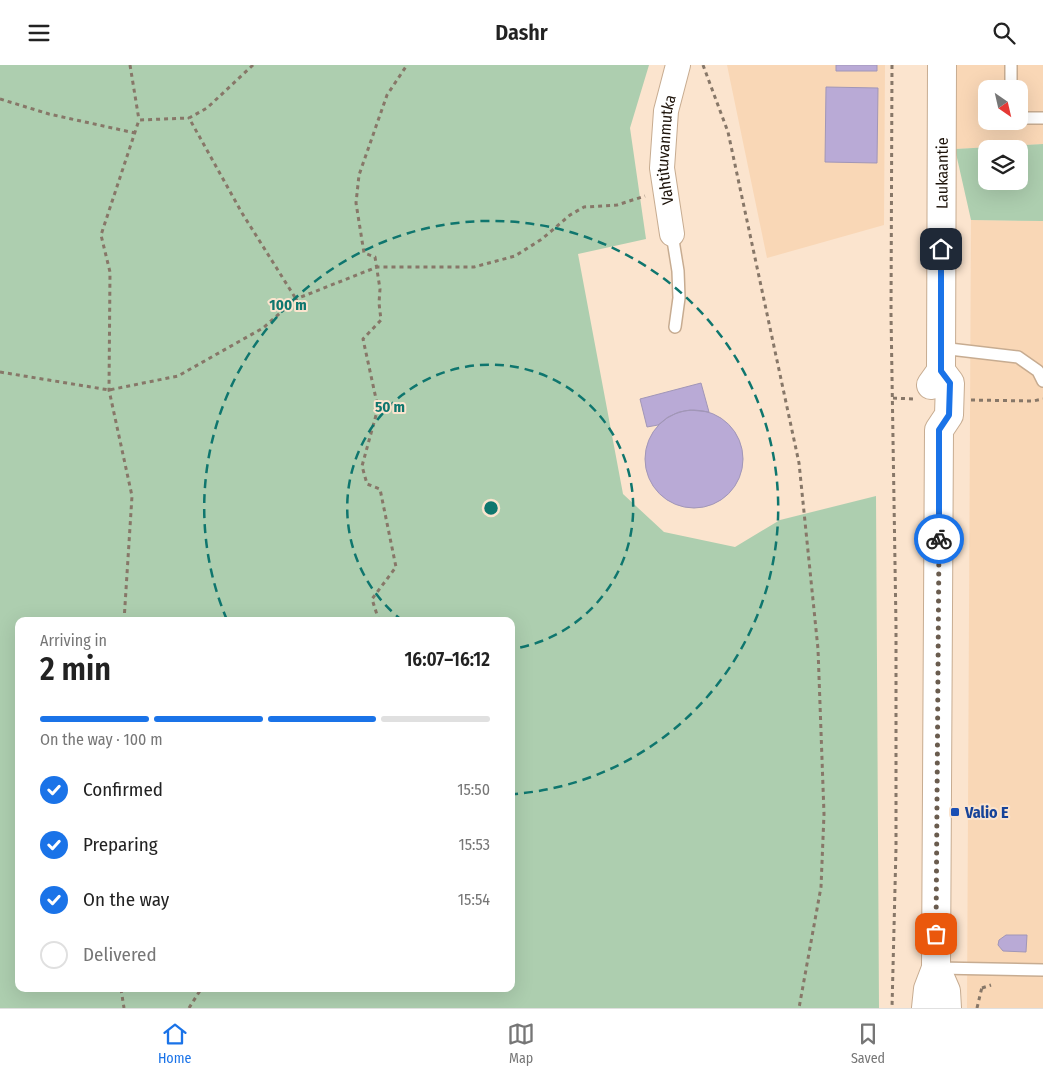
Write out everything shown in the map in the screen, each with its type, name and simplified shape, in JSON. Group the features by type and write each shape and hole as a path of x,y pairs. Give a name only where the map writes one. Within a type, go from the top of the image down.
{"main road":[{"name":"Laukaantie","path":"926,1008 928,989 936,968 939,430 930,418 931,383 941,359 942,65"},
{"name":"Laukaantie","path":"936,968 946,991 947,1008"}],"street":[{"name":"Vahtituvanmutka","path":"672,234 662,167 666,111 678,65"}],"lane":[{"path":"1011,65 1011,80"},
{"path":"1028,118 1043,118"},
{"path":"672,234 679,289 675,327"},
{"path":"941,359 1018,357 1038,371 1043,381"},
{"path":"936,968 1043,969"}],"path":[{"path":"124,617 132,496 109,390 110,272 101,235 139,119 130,65"},
{"path":"139,119 189,118 208,108 253,65"},
{"path":"378,617 372,599 396,567 380,489 367,484 362,466 378,408 363,339 381,320 380,289 375,257 364,253 356,203 358,175 387,95 407,65"},
{"path":"703,65 728,132 799,463 818,649 824,814 821,887 799,1008"},
{"path":"892,65 891,313 896,627 896,809 892,1008"},
{"path":"0,99 49,115 135,133"},
{"path":"189,118 242,213 296,299"},
{"path":"0,372 109,390 178,376 263,328 296,299 377,267 474,267 515,256 542,239 570,215 584,207 617,205 665,189"},
{"path":"977,1008 982,988 981,969"},
{"path":"121,992 124,1008"},
{"path":"189,1008 199,992"}],"shaded area":[{"path":"727,65 885,65 884,225 767,258"},
{"path":"957,65 1043,65 1043,144 1028,145 1028,140 978,140 978,148 955,149"},
{"path":"971,220 1043,221 1043,1008 967,1008"}],"green space":[{"path":"0,65 649,65 630,128 646,239 578,254 623,494 664,532 735,547 780,520 876,496 879,1008 0,1008"},
{"path":"1043,144 1043,221 971,220 955,149 978,148 978,190 1028,190 1028,145"}],"building":[{"path":"836,65 877,65 877,71 836,71"},
{"path":"826,87 878,88 877,163 825,162"},
{"path":"701,383 709,412 690,410 679,412 668,417 658,425 647,427 640,399"},
{"path":"694,410 713,413 729,424 740,440 743,459 740,478 729,494 713,505 694,508 675,505 659,494 648,478 645,459 648,440 659,424 675,413"},
{"path":"1006,935 1027,935 1026,952 1003,951 998,945 999,940"}],"way so far":[{"path":"936,934 939,539"}],"place":[{"name":"Valio E","path":"955,812"}],"route":[{"path":"939,539 939,430 949,415 950,383 941,371 941,249"}]}
